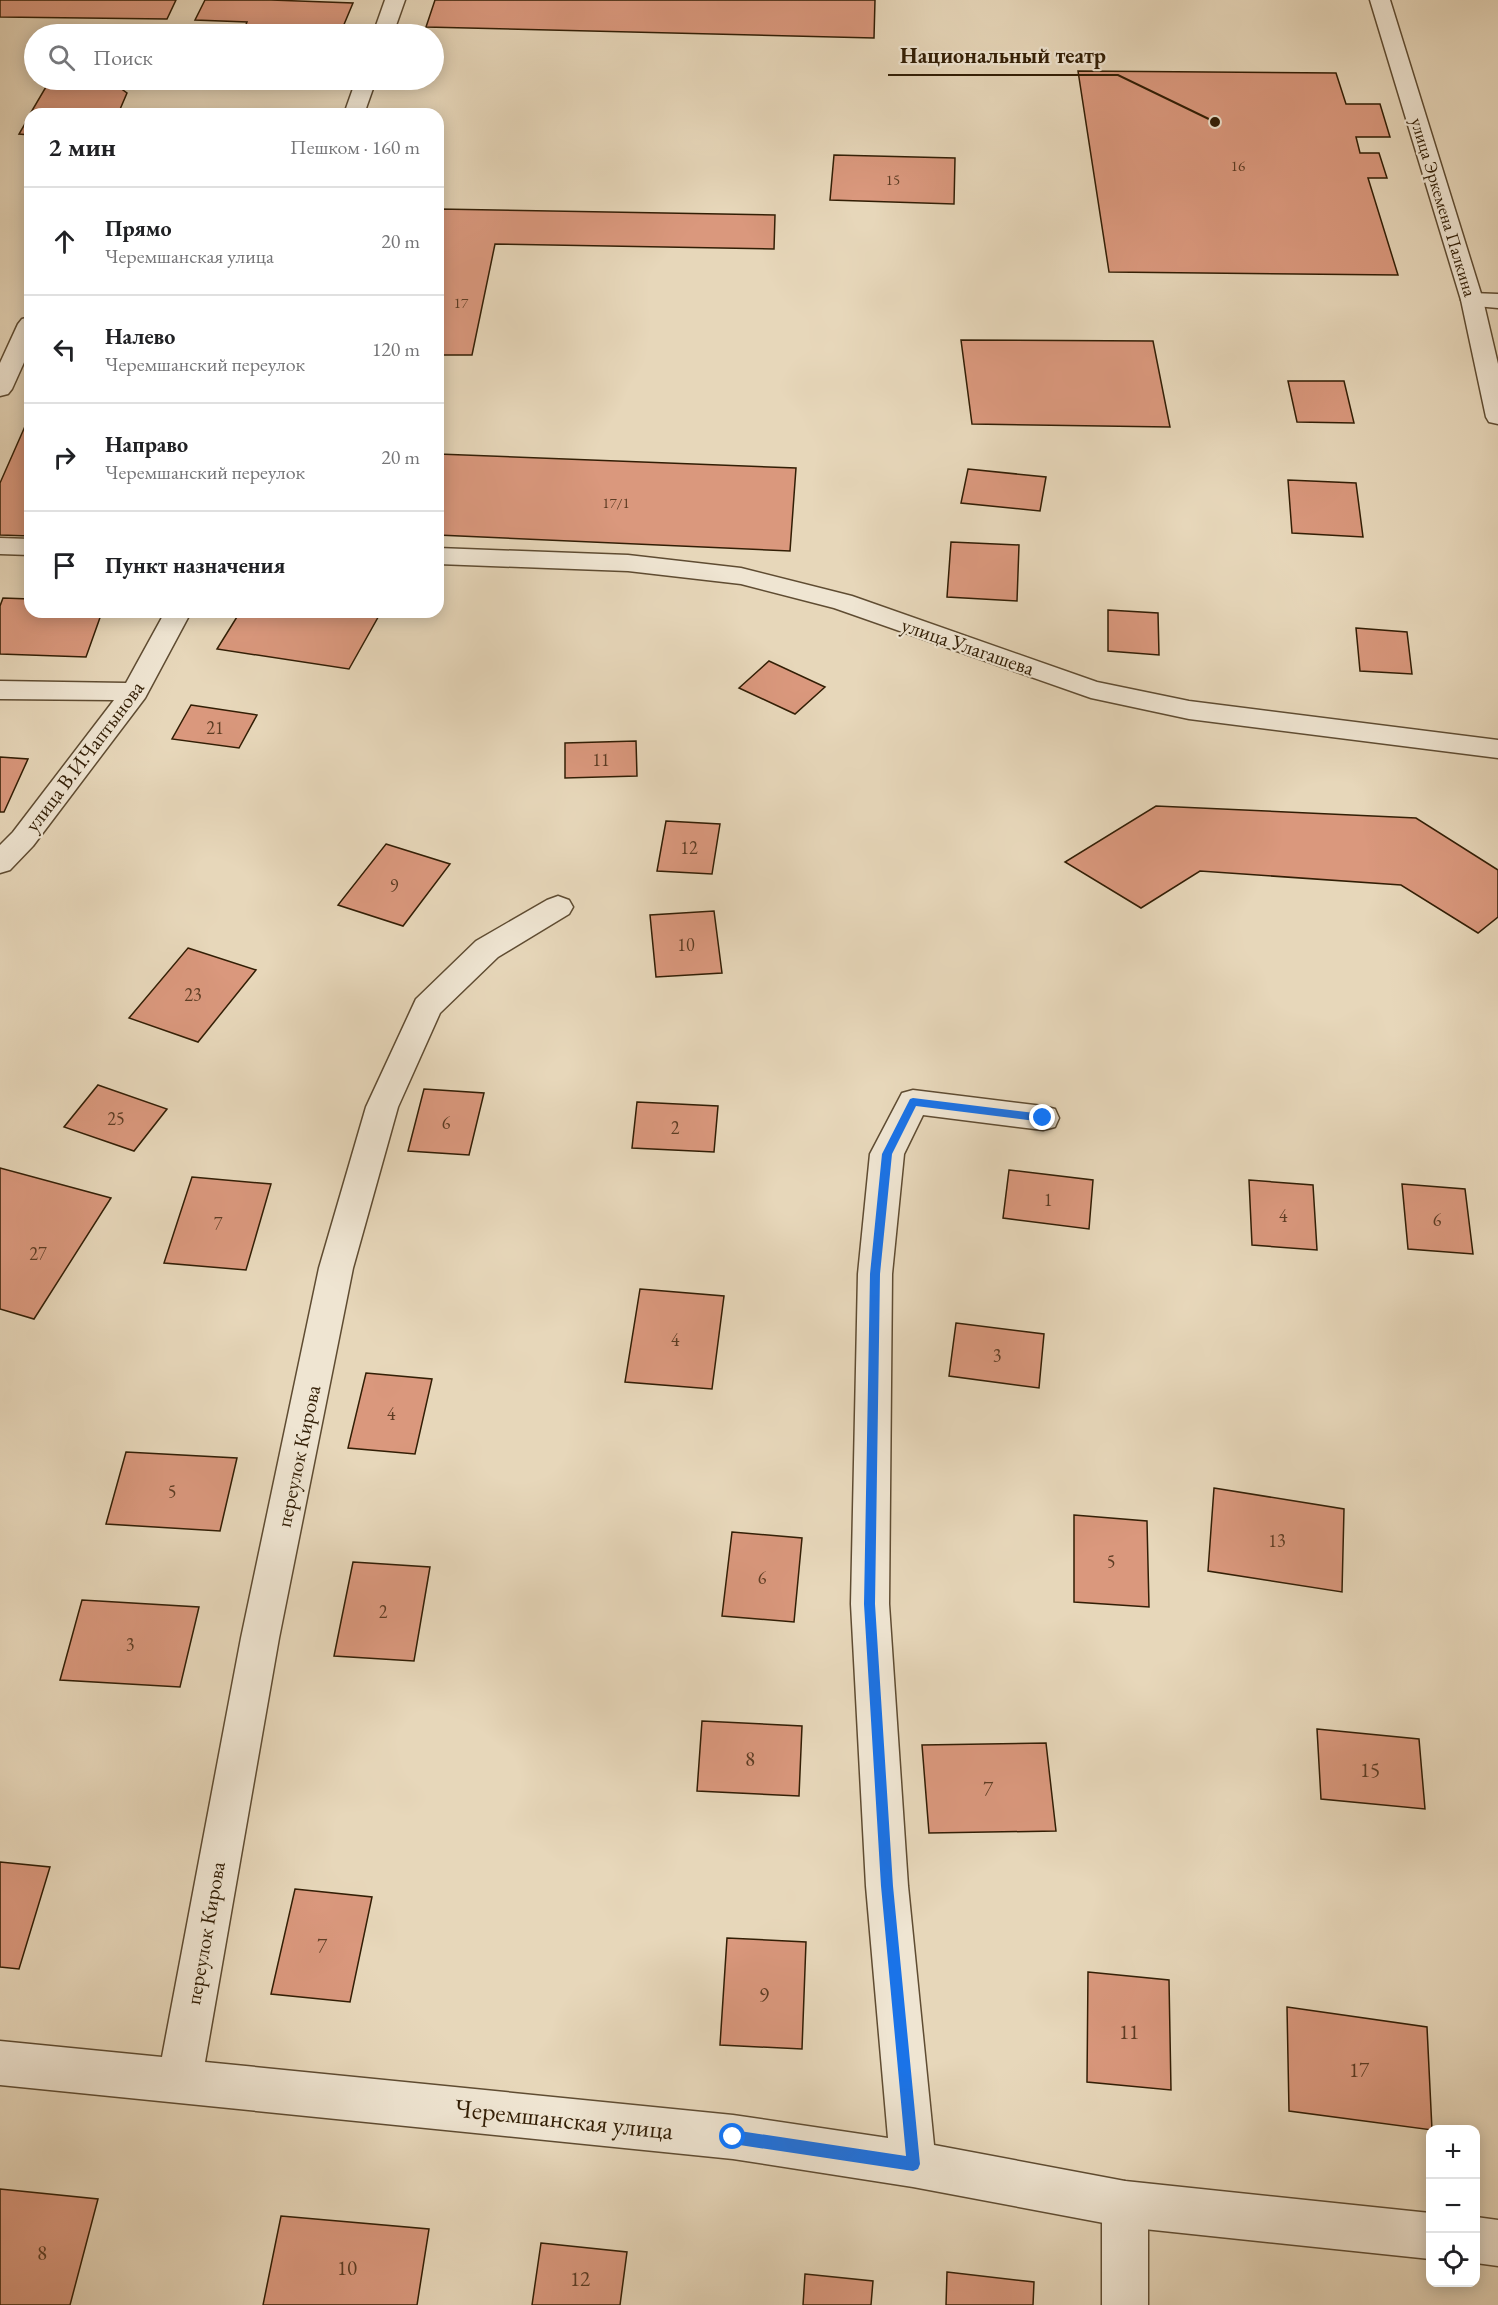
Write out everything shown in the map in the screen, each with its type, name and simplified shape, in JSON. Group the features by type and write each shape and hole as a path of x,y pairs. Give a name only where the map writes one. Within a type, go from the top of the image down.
{"street":[{"path":"387,24 395,0"},
{"name":"улица Эркемена Палкина","path":"1380,0 1472,300 1498,417"},
{"path":"356,108 362,90"},
{"path":"1472,300 1498,301"},
{"path":"0,389 24,337"},
{"path":"0,546 24,547"},
{"name":"улица Улагашева","path":"444,556 628,563 741,576 843,602 1091,689 1189,710 1498,749"},
{"name":"улица В.И.Чаптынова","path":"0,863 22,839 135,692 175,618"},
{"path":"0,690 135,692"},
{"name":"переулок Кирова","path":"180,2079 260,1638 334,1280 382,1107 427,1007 488,949 558,907"},
{"path":"913,2164 887,1886 870,1604 875,1274 887,1154 913,1102 1043,1118"},
{"name":"Черемшанская улица","path":"0,2063 170,2080 180,2079 733,2137 913,2164 1125,2204 1426,2236"},
{"path":"1125,2204 1125,2305"},
{"path":"1480,2240 1498,2242"}],"building":[{"path":"0,0 176,0 167,19 0,17"},
{"path":"205,0 353,3 344,24 246,24 247,22 195,20"},
{"path":"435,0 875,0 874,38 444,27 444,24 427,24"},
{"path":"1078,71 1336,73 1346,104 1380,104 1390,137 1356,137 1360,153 1379,153 1387,178 1368,178 1398,275 1109,272"},
{"path":"44,90 123,90 127,93 121,108 34,108"},
{"path":"24,125 24,134 19,134"},
{"path":"834,155 955,158 954,204 830,200"},
{"path":"444,209 775,215 774,249 495,244 472,355 444,355"},
{"path":"961,340 1153,341 1170,427 972,424"},
{"path":"1288,381 1344,381 1354,423 1297,422"},
{"path":"24,429 24,536 0,535 0,483"},
{"path":"444,454 796,468 790,551 444,535"},
{"path":"968,469 1046,477 1040,511 961,503"},
{"path":"1288,480 1356,483 1363,537 1292,533"},
{"path":"951,542 1019,545 1017,601 947,597"},
{"path":"3,598 24,599 24,618 100,618 86,657 0,654 0,606"},
{"path":"1108,610 1158,613 1159,655 1108,651"},
{"path":"236,618 378,618 349,669 217,649"},
{"path":"1356,628 1407,632 1412,674 1360,671"},
{"path":"769,661 825,687 795,714 739,688"},
{"path":"191,705 257,715 239,748 172,739"},
{"path":"636,741 637,776 565,778 565,743"},
{"path":"0,757 28,759 4,812 0,812"},
{"path":"1156,806 1416,818 1498,870 1498,917 1478,933 1401,885 1200,871 1141,908 1065,862"},
{"path":"666,821 720,824 712,874 657,871"},
{"path":"386,844 450,864 403,926 338,905"},
{"path":"714,911 722,973 656,977 650,915"},
{"path":"188,948 256,970 198,1042 129,1018"},
{"path":"98,1085 167,1109 134,1151 64,1127"},
{"path":"424,1089 484,1093 469,1155 408,1151"},
{"path":"637,1102 718,1106 714,1152 632,1148"},
{"path":"0,1168 111,1198 34,1319 0,1309"},
{"path":"1009,1170 1093,1180 1089,1229 1003,1218"},
{"path":"192,1177 271,1184 246,1270 164,1263"},
{"path":"1249,1180 1313,1185 1317,1250 1252,1245"},
{"path":"1402,1184 1465,1189 1473,1254 1408,1249"},
{"path":"640,1289 724,1296 712,1389 625,1382"},
{"path":"956,1323 1044,1334 1039,1388 949,1376"},
{"path":"366,1373 432,1379 415,1454 348,1448"},
{"path":"126,1452 237,1458 220,1531 106,1524"},
{"path":"1214,1488 1344,1509 1342,1592 1208,1571"},
{"path":"1074,1515 1147,1521 1149,1607 1074,1602"},
{"path":"732,1532 802,1538 794,1622 722,1616"},
{"path":"353,1562 430,1567 414,1661 334,1656"},
{"path":"82,1600 199,1607 180,1687 60,1680"},
{"path":"702,1721 802,1726 799,1796 697,1791"},
{"path":"1317,1729 1419,1739 1425,1809 1321,1799"},
{"path":"1046,1743 1056,1831 929,1833 922,1745"},
{"path":"0,1862 50,1867 19,1969 0,1967"},
{"path":"295,1889 372,1897 350,2002 271,1994"},
{"path":"727,1938 806,1942 802,2049 720,2045"},
{"path":"1088,1972 1169,1980 1171,2090 1087,2082"},
{"path":"1287,2007 1427,2027 1432,2125 1426,2125 1426,2129 1289,2111"},
{"path":"0,2189 98,2199 70,2305 0,2305"},
{"path":"281,2216 429,2229 417,2305 263,2305"},
{"path":"541,2243 627,2252 620,2305 532,2305"},
{"path":"947,2272 1034,2282 1033,2305 946,2305"},
{"path":"805,2274 873,2281 871,2305 803,2305"}],"place":[{"name":"Национальный театр","path":"1215,122"}],"route":[{"path":"733,2137 913,2164 887,1886 870,1604 875,1274 887,1154 913,1102 1043,1118"}]}
